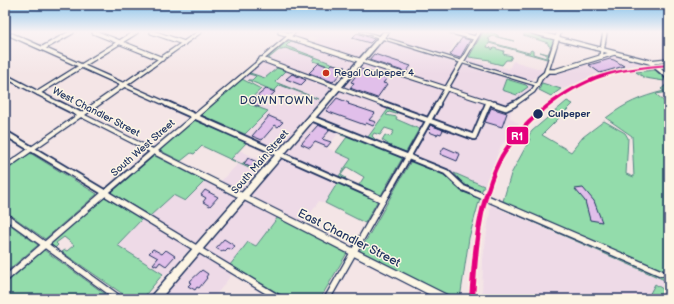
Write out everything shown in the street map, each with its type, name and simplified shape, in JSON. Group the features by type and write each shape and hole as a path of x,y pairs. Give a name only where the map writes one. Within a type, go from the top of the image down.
{"main road":[{"name":"South Main Street","path":"154,299 373,46"}],"street":[{"path":"38,46 383,200"},
{"path":"38,93 113,46"},
{"path":"130,46 162,59"},
{"path":"5,168 180,46"},
{"name":"South West Street","path":"5,279 277,46"},
{"path":"321,46 360,61 509,108 533,91 538,80 547,71 555,46"},
{"path":"415,46 461,62 537,84"},
{"path":"327,299 471,46"},
{"path":"590,46 650,62 669,60"},
{"path":"602,49 602,57"},
{"path":"547,71 555,71 616,53"},
{"path":"261,59 474,137 489,102"},
{"path":"650,62 669,78"},
{"path":"662,72 669,72"},
{"name":"West Chandler Street","path":"5,76 243,196"},
{"path":"311,118 447,173 461,187 661,273"},
{"path":"5,133 280,299"},
{"name":"East Chandler Street","path":"243,196 446,299"},
{"path":"5,216 120,299"}],"shaded area":[{"path":"279,46 311,46 355,61 334,84 265,59"},
{"path":"319,46 369,46 357,59"},
{"path":"377,46 402,46 458,64 445,86 365,60"},
{"path":"415,46 453,46 447,56"},
{"path":"618,54 648,63 624,67 596,75 563,89 540,83 542,78 551,74"},
{"path":"467,57 509,69 513,61 544,70 531,81 465,61"},
{"path":"262,61 332,87 277,150 244,135 267,112 246,102 264,86 274,91 280,85 252,81 243,78"},
{"path":"363,63 443,90 425,118 342,87"},
{"path":"462,65 531,86 531,89 506,105 449,88"},
{"path":"340,90 389,108 367,138 316,117"},
{"path":"448,91 487,103 472,134 431,120"},
{"path":"491,104 506,109 511,109 510,118 519,124 501,146 484,186 411,156 429,123 475,140"},
{"path":"408,115 425,122 420,129 403,123"},
{"path":"313,120 340,131 327,148 351,159 338,177 285,153"},
{"path":"239,150 265,162 240,191 220,182 239,163 231,158"},
{"path":"282,156 338,182 325,203 319,201 303,224 249,195"},
{"path":"205,180 236,196 195,243 150,216 173,194 185,201"},
{"path":"245,200 278,217 256,247 248,242 230,265 203,248"},
{"path":"491,205 669,282 669,293 655,284 647,299 482,299 483,259"},
{"path":"142,219 190,248 165,276 117,245"},
{"path":"199,253 232,274 213,299 161,299"}],"green space":[{"path":"281,46 286,46 336,65 332,64 330,66 313,61 315,58 285,48 279,50 269,58 271,60 267,58"},
{"path":"475,46 487,46 492,48 492,50 494,48 504,51 503,54 512,56 510,60 506,60 502,65 490,62 490,60 469,57"},
{"path":"501,46 529,53 531,50 533,51 533,54 546,58 546,54 540,52 548,54 551,47 550,46 551,46 547,59"},
{"path":"277,68 286,71 275,82 318,99 280,85 274,91 248,80 252,80 256,76 249,74 250,73 265,78"},
{"path":"655,70 665,79 664,81 645,78 636,72"},
{"path":"242,79 261,89 246,103 268,111 245,134 201,115"},
{"path":"506,79 528,87 517,95 502,90"},
{"path":"542,83 561,89 551,96 539,90"},
{"path":"669,85 669,92 656,94 669,106 669,282 501,208 511,174 530,139 527,138 532,131 567,101 573,104 542,135 571,152 583,137 604,121 625,133 628,138 626,174 634,177 632,136 606,118 620,108 634,101 664,91 661,89 664,86"},
{"path":"389,108 397,111 396,114 389,112 386,115 397,117 396,119 419,129 406,152 387,145 388,144 382,140 385,135 390,137 394,131 385,128 380,135 374,133 372,136 377,141 368,137"},
{"path":"194,120 247,142 231,159 242,164 245,162 244,164 252,168 257,162 261,164 255,171 202,146 194,154 191,153 181,161 159,150"},
{"path":"343,132 403,157 381,195 359,185 364,177 347,167 341,175 346,178 345,179 339,176 351,159 336,152 347,137 341,135"},
{"path":"30,153 97,194 45,239 5,211 5,171"},
{"path":"153,155 205,181 185,201 173,195 150,216 110,192"},
{"path":"411,161 447,175 456,187 480,198 469,238 460,299 455,299 360,251"},
{"path":"454,173 484,186 481,192 463,184"},
{"path":"338,182 378,200 365,223 325,203"},
{"path":"105,197 142,219 117,245 163,274 142,299 130,299 62,252 65,250 67,251 74,245 64,237 56,243 58,245 55,248 50,244"},
{"path":"278,217 347,253 320,299 288,299 230,265 248,242 256,246"},
{"path":"5,221 38,245 5,273"},
{"path":"44,250 108,296 105,299 5,299 5,284"},
{"path":"655,284 669,293 669,299 647,299"}],"building":[{"path":"456,46 467,46 460,58 450,55"},
{"path":"374,54 411,66 406,72 369,60"},
{"path":"610,59 624,66 600,73 589,65"},
{"name":"Regal Culpeper 4","path":"319,63 329,67 332,64 346,67 333,82 309,73"},
{"path":"361,69 387,78 383,83 387,84 377,98 350,88 354,83 351,82"},
{"path":"292,74 306,80 301,85 286,79"},
{"path":"266,89 275,92 259,107 251,103 255,98"},
{"path":"337,98 349,103 348,104 375,113 369,120 376,122 373,126 366,123 365,125 326,111"},
{"path":"491,108 507,113 502,127 485,122"},
{"path":"269,116 283,122 278,127 275,125 262,140 252,136"},
{"path":"318,125 330,130 322,139 331,142 327,147 315,142 310,148 301,144"},
{"path":"430,125 443,130 441,134 438,133 437,135 429,132 431,130 428,129"},
{"path":"444,147 460,154 457,161 440,154"},
{"path":"248,158 257,162 252,168 244,164"},
{"path":"583,188 594,201 602,222 590,220 585,201 575,189"},
{"path":"205,190 218,197 210,206 203,202 206,198 201,195"},
{"path":"224,239 235,246 232,250 228,248 222,252 216,248"},
{"path":"153,249 162,254 166,250 175,256 166,266 160,262 157,266 153,264 158,258 149,253"},
{"path":"202,270 208,274 206,277 207,278 199,288 197,287 195,290 188,286 191,283 189,282"}],"transit line":[{"name":"R1","path":"472,299 478,234 489,186 502,156 512,142 535,117 548,106 577,87 592,80 620,71 669,65"}],"place":[{"name":"Regal Culpeper 4","path":"326,73"},
{"name":"Culpeper","path":"538,114"}],"district":[{"name":"DOWNTOWN","path":"277,100"}]}
